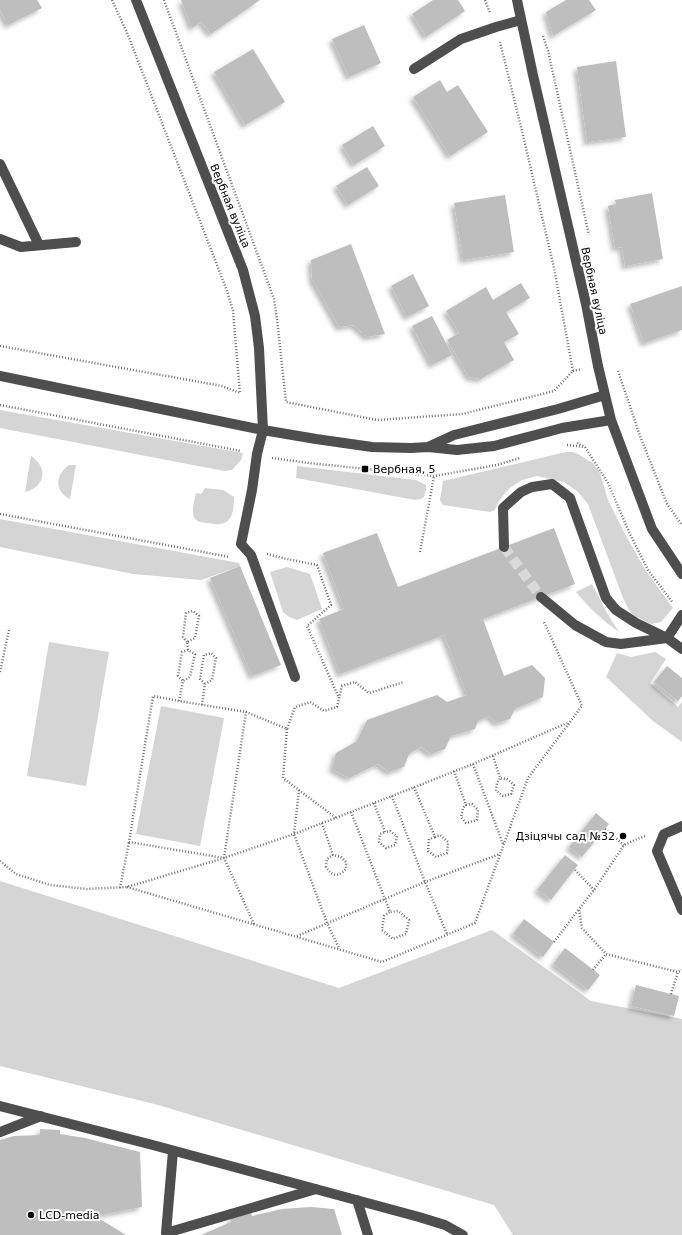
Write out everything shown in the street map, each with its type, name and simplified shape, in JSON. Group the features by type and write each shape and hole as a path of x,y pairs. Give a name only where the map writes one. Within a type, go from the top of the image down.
{"street":[{"name":"Вербная вуліца","path":"136,0 243,270 255,316 259,348 263,430 241,544 251,555"},
{"name":"Вербная вуліца","path":"517,0 611,420 652,529 682,574"},
{"path":"414,69 461,39 496,26 521,20"},
{"path":"0,164 39,245"},
{"path":"0,239 21,247 76,242"},
{"path":"0,376 263,430 372,447 428,447 457,450 494,446 562,428 611,420"},
{"path":"428,447 454,435 558,410 605,395"},
{"path":"504,547 503,508 521,492 532,487 552,484 570,498 606,598 616,610 636,623 666,638 682,649"},
{"path":"251,555 295,677"},
{"path":"541,597 575,625 606,642 621,644 666,638 682,615"},
{"path":"682,826 664,834 657,851 682,910"},
{"path":"0,1106 357,1200 445,1225 462,1235"},
{"path":"0,1132 42,1116"},
{"path":"173,1151 166,1233 316,1189"},
{"path":"357,1200 368,1235"}],"path":[{"path":"0,346 222,386 240,393 233,311 227,291 128,35 112,0"},
{"path":"164,0 274,299 278,319 286,402 377,420 462,414 554,391 573,371 550,252 522,131 496,26 485,0"},
{"path":"541,29 548,51 589,237"},
{"path":"617,370 640,436 667,504 682,525"},
{"path":"0,405 242,451"},
{"path":"584,447 608,483 629,532 648,570 674,604"},
{"path":"420,552 434,476"},
{"path":"0,514 243,559 251,555 254,551 259,551 287,559 317,565 331,606 308,626 339,698"},
{"path":"193,611 198,616 195,638 188,642 182,637 186,613 193,611"},
{"path":"127,887 382,962 475,923 528,778 582,706 544,622"},
{"path":"0,672 9,630"},
{"path":"188,642 188,650"},
{"path":"188,650 195,654 190,677 183,680 178,676 182,652 188,650"},
{"path":"211,653 216,658 212,680 205,684 200,679 204,655 211,653"},
{"path":"179,702 183,680"},
{"path":"336,818 283,778 287,729 296,707 310,702 324,711 337,706 342,686 355,682 369,693 404,682"},
{"path":"202,705 205,684"},
{"path":"120,888 153,696 179,702 246,712 287,729"},
{"path":"246,712 224,858 254,924"},
{"path":"0,861 16,874 50,885 87,889 127,887 224,858 294,834 454,772 569,722"},
{"path":"493,756 500,778 496,791 503,796 511,794 514,785 507,779 500,778"},
{"path":"473,764 504,845"},
{"path":"454,772 466,805"},
{"path":"414,787 435,837"},
{"path":"299,790 294,834 327,923 340,949"},
{"path":"392,796 447,934"},
{"path":"374,803 385,832"},
{"path":"472,804 478,810 477,820 466,823 461,817 463,808 466,805 472,804"},
{"path":"351,812 390,912"},
{"path":"322,823 333,855"},
{"path":"605,829 624,845"},
{"path":"390,831 396,836 395,845 386,848 379,842 380,834 385,832 390,831"},
{"path":"554,942 594,890 624,845 644,836 664,834"},
{"path":"440,835 448,842 447,853 436,857 428,851 429,839 435,837 440,835"},
{"path":"129,842 224,858"},
{"path":"297,937 425,882 500,854"},
{"path":"333,855 341,857 346,862 346,869 342,873 330,873 326,867 327,859 333,855"},
{"path":"575,870 594,890"},
{"path":"579,909 582,928 606,954 678,972 682,970"},
{"path":"398,911 409,920 406,934 393,939 382,930 384,916 390,912 398,911"},
{"path":"593,970 606,954"},
{"path":"671,994 678,972"}],"shaded area":[{"path":"0,410 243,453 241,460 232,470 224,471 0,428"},
{"path":"566,452 578,454 593,463 600,473 608,500 626,536 646,571 673,608 661,622 651,624 634,616 629,610 623,598 588,504 578,492 564,482 537,476 522,480 505,493 495,510 490,512 443,505 440,500 443,481"},
{"path":"31,456 40,466 42,477 37,486 32,490 25,492"},
{"path":"69,465 76,465 70,499 61,492 58,483 61,473"},
{"path":"297,466 416,480 426,485 426,490 424,497 415,500 296,478"},
{"path":"205,488 223,490 234,497 232,514 228,521 217,524 201,522 194,517 193,508 196,493 201,494"},
{"path":"0,519 239,563 240,566 201,580 133,574 0,547"},
{"path":"287,567 310,574 322,609 297,620 289,617 283,612 270,572"},
{"path":"592,584 619,632 596,614 576,592"},
{"path":"49,642 109,652 86,786 27,776"},
{"path":"655,652 666,659 650,683 678,707 682,702 682,742 653,721 606,677 617,653 631,657"},
{"path":"161,706 224,718 200,846 136,834"},
{"path":"0,881 339,988 492,930 591,1001 682,1019 682,1235 513,1235 494,1205 158,1105 0,1066"}],"building":[{"path":"0,0 37,0 42,8 8,25 0,10"},
{"path":"181,0 260,0 211,34 201,22 192,28"},
{"path":"433,0 458,0 465,11 426,37 412,14"},
{"path":"566,0 589,0 596,10 553,36 546,12"},
{"path":"364,25 381,63 349,77 332,39"},
{"path":"253,49 285,102 245,125 214,72"},
{"path":"616,61 626,137 587,142 577,67"},
{"path":"440,80 447,92 458,85 488,132 450,156 413,97"},
{"path":"373,126 385,146 354,165 342,145"},
{"path":"367,167 379,186 348,205 336,186"},
{"path":"652,193 663,259 625,266 622,247 615,248 608,206 616,204 615,200"},
{"path":"505,195 514,252 463,260 454,203"},
{"path":"351,244 385,334 367,337 354,325 339,327 312,279 311,260"},
{"path":"413,274 429,306 407,317 391,286"},
{"path":"521,283 530,298 506,312 519,334 504,342 514,360 481,379 469,377 447,340 459,333 446,311 486,287 493,300"},
{"path":"682,286 682,330 644,343 630,304"},
{"path":"432,316 452,355 432,365 412,326"},
{"path":"554,528 575,584 483,619 504,676 532,665 545,678 543,697 515,709 510,719 497,723 489,716 478,721 475,729 451,736 445,749 431,754 421,747 409,754 404,767 389,772 378,764 349,778 332,769 336,753 357,741 367,720 437,695 447,702 467,695 444,635 340,674 319,619 344,609 323,553 377,533 398,587"},
{"path":"240,566 281,665 252,676 210,578"},
{"path":"667,666 682,678 682,696 678,701 654,682"},
{"path":"596,813 609,824 582,857 569,847"},
{"path":"565,855 578,865 551,900 537,890"},
{"path":"524,919 554,942 543,957 513,934"},
{"path":"565,948 600,975 588,990 553,964"},
{"path":"636,985 679,996 674,1016 631,1006"},
{"path":"40,1129 60,1130 60,1134 85,1138 140,1152 142,1207 95,1216 126,1235 0,1235 0,1140 14,1136 40,1135"},
{"path":"311,1207 334,1209 342,1235 201,1235 231,1222 230,1218 251,1212 252,1216 282,1209"}],"tunnel":[{"path":"504,547 541,597"}],"place":[{"name":"Вербная, 5","path":"365,469"},
{"name":"Дзіцячы сад №32","path":"623,836"},
{"name":"LCD-media","path":"31,1215"}]}
